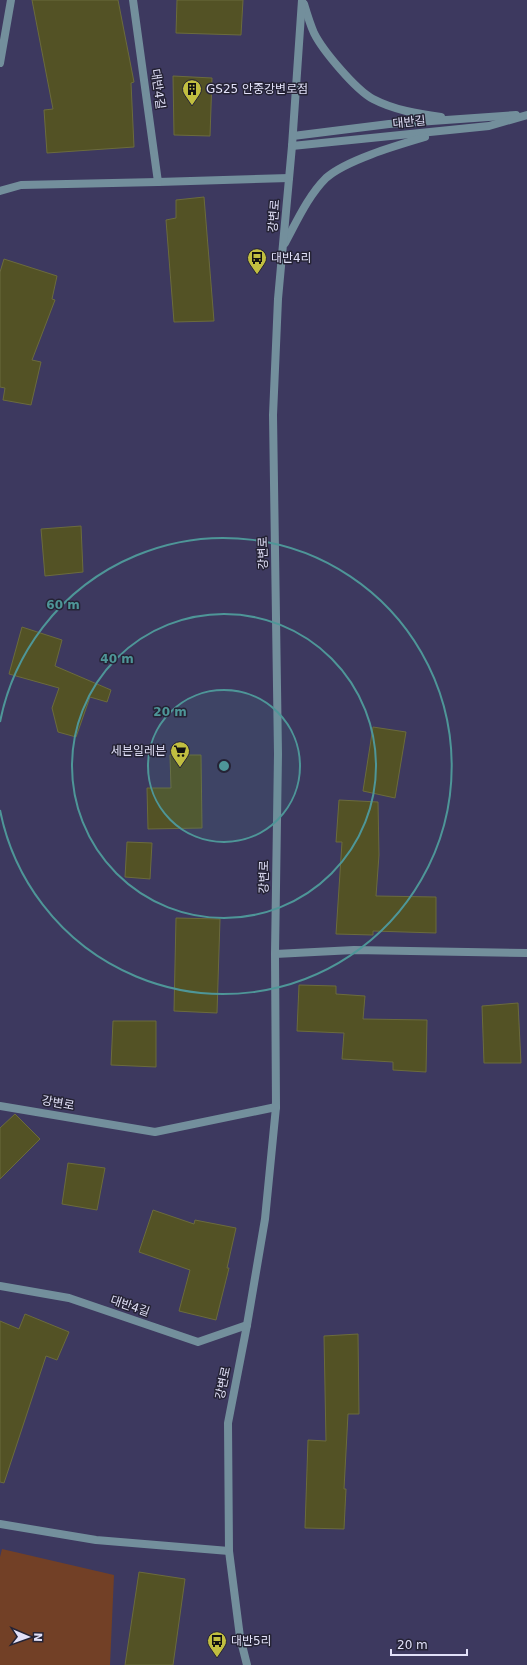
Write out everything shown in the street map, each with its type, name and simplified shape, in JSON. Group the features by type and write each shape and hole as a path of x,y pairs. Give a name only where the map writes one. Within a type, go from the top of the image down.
{"street":[{"path":"0,63 11,0"},
{"name":"대반4길","path":"133,0 158,182"},
{"path":"302,0 315,34 335,62 357,87 372,99 392,107 420,114 462,119"},
{"name":"강변로","path":"247,1665 240,1637 229,1551 228,1423 248,1325 265,1219 276,1107 275,954 278,754 272,414 278,299 293,136 302,0"},
{"name":"대반길","path":"293,136 389,124 527,115"},
{"name":"대반길","path":"292,146 489,126 527,115"},
{"path":"284,246 312,194 327,178 348,165 372,154 443,131"},
{"path":"0,191 20,185 289,178"},
{"path":"275,954 354,950 527,953"},
{"name":"강변로","path":"0,1106 155,1132 276,1107"},
{"name":"대반4길","path":"1,1288 69,1298 198,1342 248,1325"},
{"path":"0,1524 96,1540 229,1551"}],"shaded area":[{"path":"2,1549 114,1575 110,1665 0,1665 0,1557"}],"building":[{"path":"32,0 118,0 134,82 131,83 134,147 47,153 44,110 53,109"},
{"path":"177,0 243,0 241,35 176,33"},
{"name":"GS25 안중강변로점","path":"173,76 212,78 210,136 174,135"},
{"path":"204,197 214,321 174,322 166,220 176,218 176,200"},
{"path":"4,259 57,276 52,299 55,300 32,360 41,362 31,405 3,400 5,388 0,387 0,272"},
{"path":"81,526 83,572 45,576 41,529"},
{"path":"22,627 62,640 55,666 111,690 107,702 90,697 76,737 58,732 52,708 59,688 9,674"},
{"path":"373,727 406,732 395,798 363,791"},
{"path":"170,755 201,755 202,828 148,829 147,788 171,788"},
{"path":"339,800 378,802 379,855 376,896 436,897 436,933 373,931 373,935 336,934 342,842 336,842"},
{"path":"127,842 152,843 150,879 125,877"},
{"path":"176,918 220,919 217,1013 174,1011"},
{"path":"299,985 336,986 336,994 365,996 363,1019 427,1020 426,1072 393,1070 393,1062 342,1059 344,1033 297,1031"},
{"path":"518,1003 521,1063 484,1063 482,1006"},
{"path":"113,1021 156,1021 156,1067 111,1065"},
{"path":"15,1114 40,1139 0,1179 0,1128"},
{"path":"68,1163 105,1168 97,1210 62,1204"},
{"path":"153,1210 194,1224 195,1220 236,1228 227,1268 229,1268 216,1320 179,1311 190,1270 139,1252"},
{"path":"25,1314 69,1332 57,1360 46,1356 4,1483 0,1482 0,1321 19,1329"},
{"path":"358,1334 359,1414 348,1414 344,1489 346,1489 344,1529 305,1528 308,1440 326,1441 324,1336"},
{"path":"139,1572 185,1579 173,1665 125,1665"}],"place":[{"name":"GS25 안중강변로점","path":"192,106"},
{"name":"대반4리","path":"257,275"},
{"name":"세븐일레븐","path":"180,768"},
{"name":"대반5리","path":"217,1658"}]}
